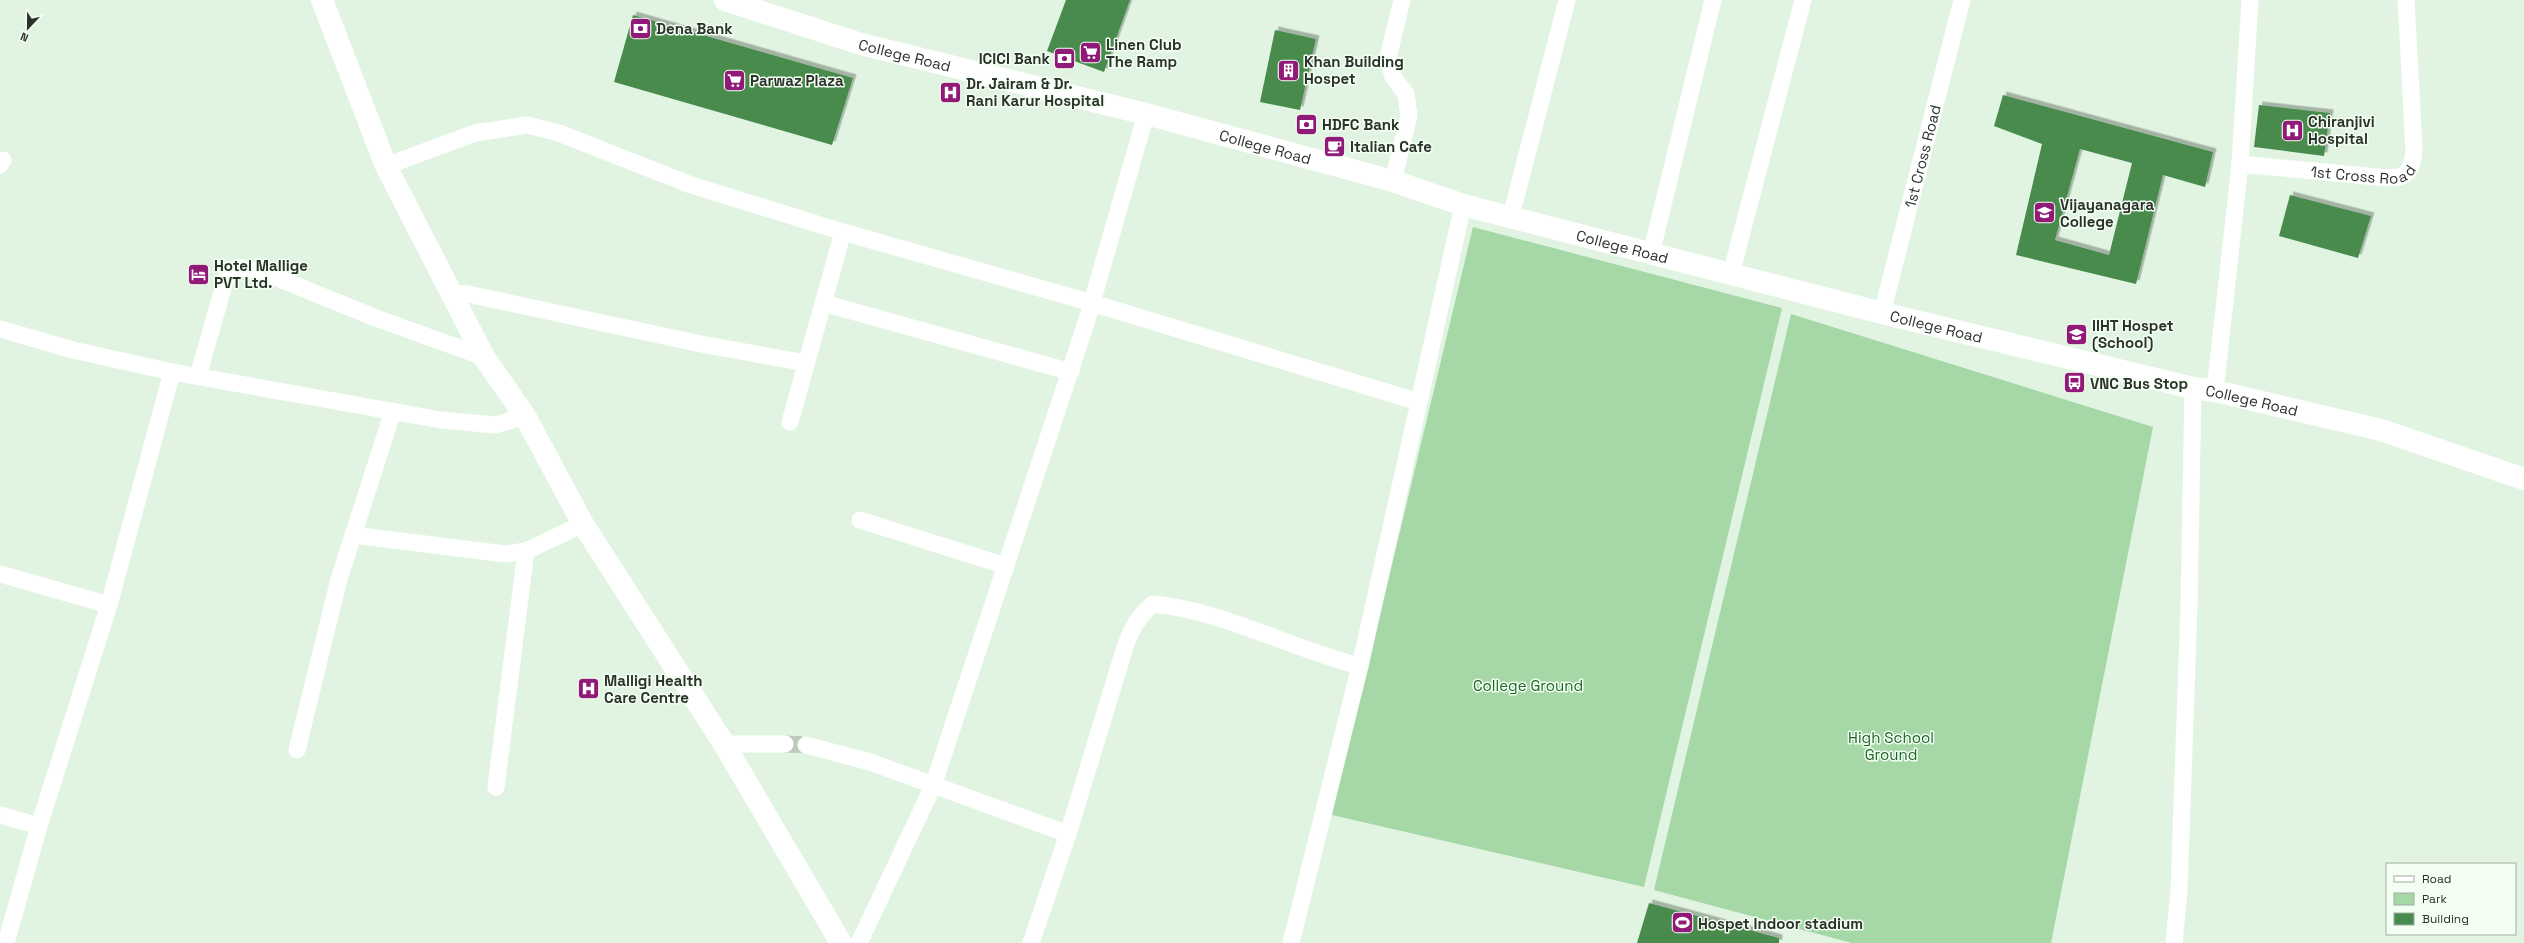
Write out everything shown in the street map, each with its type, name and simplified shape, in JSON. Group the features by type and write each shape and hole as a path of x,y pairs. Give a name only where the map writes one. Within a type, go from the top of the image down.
{"main road":[{"path":"322,0 386,166 484,357 525,416 584,524 724,744 841,943"},
{"name":"College Road","path":"725,0 861,44 1146,114 1394,181 1464,205 1511,216 1651,254 1882,313 2193,388 2215,391 2380,430 2524,479"}],"street":[{"path":"1394,181 1409,116 1409,105 1406,94 1393,77 1388,58 1402,0"},
{"path":"1511,216 1567,0"},
{"path":"1651,254 1713,0"},
{"path":"1731,274 1803,0"},
{"name":"1st Cross Road","path":"1882,313 1962,0"},
{"path":"2215,391 2240,164 2250,0"},
{"name":"1st Cross Road","path":"2240,164 2377,177 2394,178 2405,176 2411,169 2414,149 2406,0"},
{"path":"859,943 933,786 1071,372 1146,114"},
{"path":"386,166 475,132 527,125 559,134 691,185 843,232 1092,303 1420,402"},
{"path":"1292,943 1360,666 1464,205"},
{"path":"790,422 843,232"},
{"path":"198,376 226,278 238,267 270,275 376,318 484,357"},
{"path":"452,293 468,294 678,340 806,363"},
{"path":"823,303 1071,372"},
{"path":"0,329 73,350 172,372 441,420 496,425 525,416"},
{"path":"6,943 40,826 109,605 172,372"},
{"path":"2174,943 2179,891 2190,606 2193,388"},
{"path":"297,750 339,579 393,411"},
{"path":"860,520 1006,566"},
{"path":"353,535 493,554 526,551 584,524"},
{"path":"496,787 526,551"},
{"path":"0,574 109,605"},
{"path":"1031,943 1068,834 1125,647 1132,629 1143,612 1153,604 1190,611 1264,633 1336,660 1360,666"},
{"path":"724,744 785,744"},
{"path":"806,745 870,762 1068,834"},
{"path":"0,815 40,826"}],"green space":[{"name":"College Ground","path":"1473,227 1782,308 1644,887 1332,815"},
{"name":"High School Ground","path":"1791,314 2153,427 2051,943 1852,943 1654,890"}],"building":[{"path":"1066,0 1130,0 1104,72 1047,51"},
{"name":"Parwaz Plaza","path":"633,15 853,78 832,145 614,82"},
{"name":"Khan Building Hospet","path":"1275,30 1316,39 1300,110 1260,102"},
{"name":"Vijayanagara College","path":"2003,95 2213,152 2205,187 2163,175 2136,284 2016,255 2042,144 1994,126","holes":["2080,149 2132,163 2109,255 2055,240"]},
{"name":"Chiranjivi Hospital","path":"2259,105 2330,113 2324,156 2254,147"},
{"path":"2290,195 2371,216 2358,258 2279,236"},
{"name":"Hospet Indoor stadium","path":"1649,903 1779,938 1779,943 1637,943"}],"tunnel":[{"path":"785,744 806,745"}],"place":[{"name":"Dena Bank","path":"640,28"},
{"name":"Linen Club The Ramp","path":"1091,53"},
{"name":"ICICI Bank","path":"1065,58"},
{"name":"Khan Building Hospet","path":"1288,70"},
{"name":"Parwaz Plaza","path":"734,80"},
{"name":"Dr. Jairam & Dr. Rani Karur Hospital","path":"950,92"},
{"name":"HDFC Bank","path":"1306,124"},
{"name":"Chiranjivi Hospital","path":"2292,130"},
{"name":"Italian Cafe","path":"1335,146"},
{"name":"Vijayanagara College","path":"2044,213"},
{"name":"Hotel Mallige PVT Ltd.","path":"199,274"},
{"name":"IIHT Hospet (School)","path":"2077,334"},
{"name":"VNC Bus Stop","path":"2074,383"},
{"name":"Malligi Health Care Centre","path":"588,689"},
{"name":"Hospet Indoor stadium","path":"1683,923"}]}
